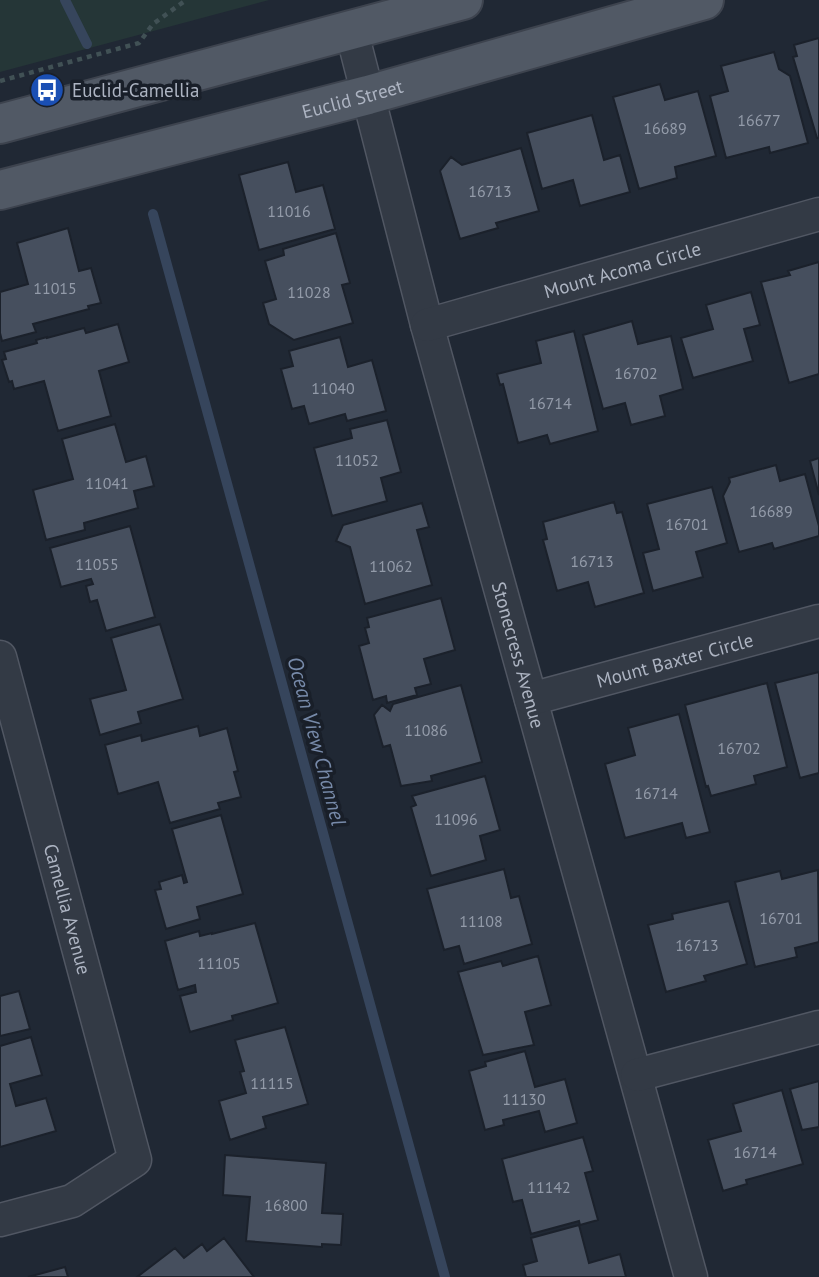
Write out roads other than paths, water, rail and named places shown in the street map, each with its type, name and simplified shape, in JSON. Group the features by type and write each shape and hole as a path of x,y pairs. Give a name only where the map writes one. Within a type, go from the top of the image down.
{"main road":[{"path":"0,124 463,0"},
{"name":"Euclid Street","path":"0,190 368,94 704,0"}],"street":[{"name":"Stonecress Avenue","path":"351,29 427,325 691,1277"},
{"name":"Mount Acoma Circle","path":"427,325 819,214"},
{"name":"Mount Baxter Circle","path":"531,699 819,621"},
{"name":"Camellia Avenue","path":"0,657 135,1160 72,1201 0,1220"},
{"path":"637,1075 819,1027"}],"waterway":[{"name":"Ocean View Channel","path":"65,0 87,44"},
{"name":"Ocean View Channel","path":"153,214 445,1277"}],"place":[{"name":"Euclid-Camellia","path":"47,90"}]}
